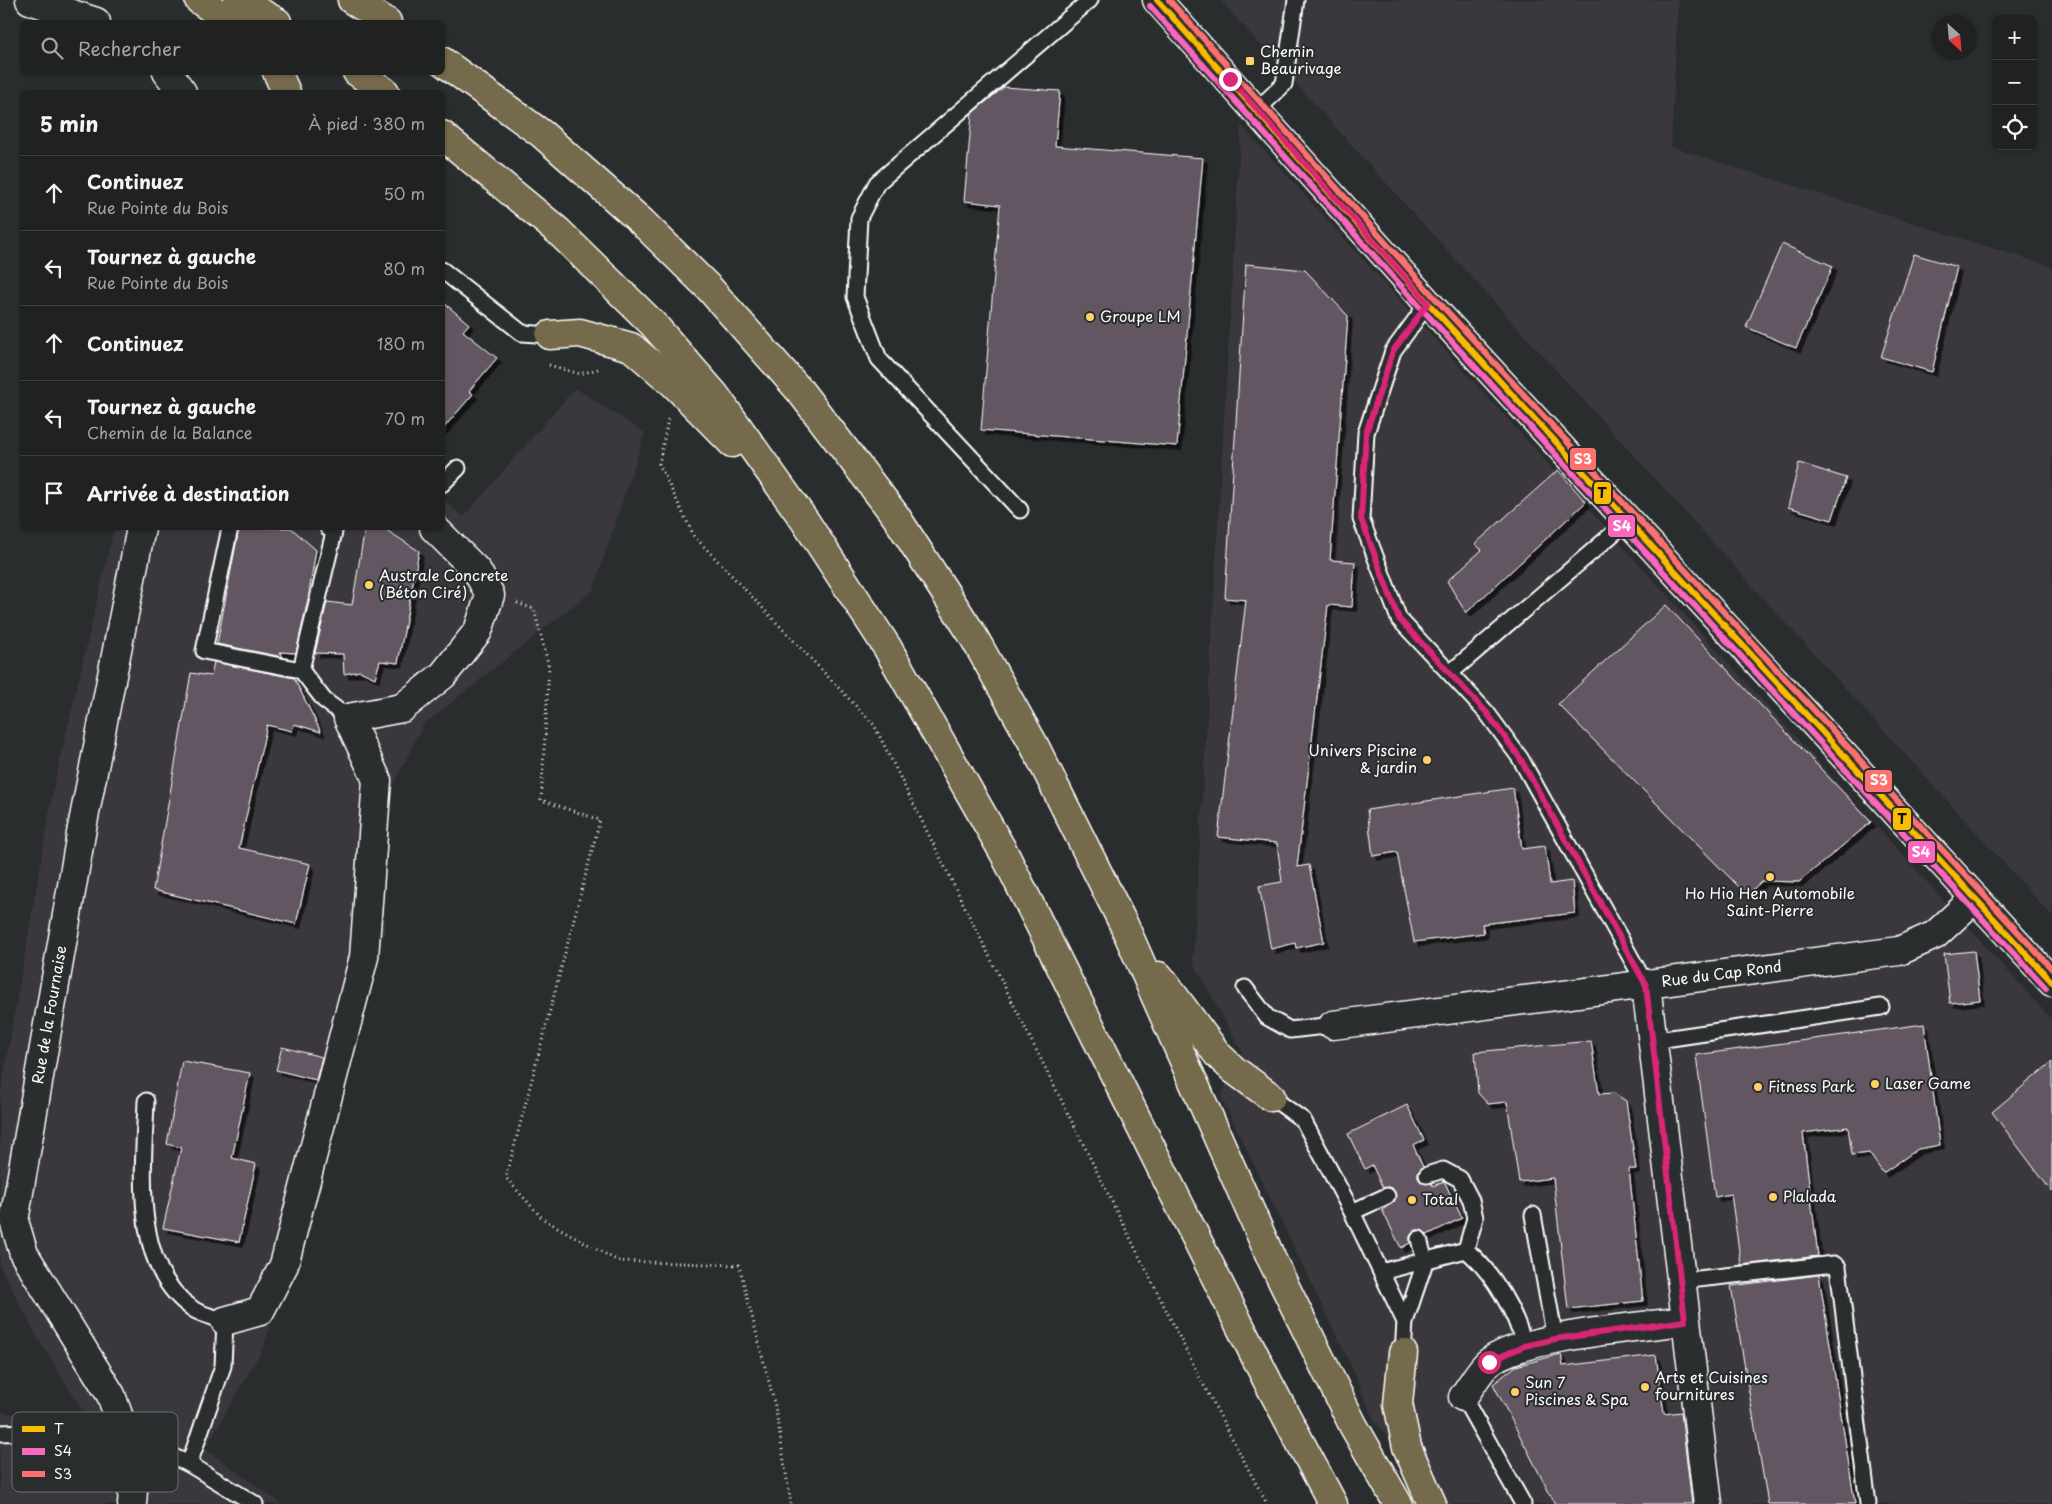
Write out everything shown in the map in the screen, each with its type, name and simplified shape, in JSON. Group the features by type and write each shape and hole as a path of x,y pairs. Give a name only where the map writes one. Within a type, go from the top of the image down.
{"highway":[{"path":"199,0 228,20"},
{"path":"238,0 273,20"},
{"path":"352,0 384,20"},
{"path":"445,63 542,134 642,222 710,288 800,391 895,515 972,634 1033,742 1124,925 1272,1260 1353,1424 1398,1504"},
{"path":"278,75 285,90"},
{"path":"361,75 382,90"},
{"path":"445,138 558,231 653,324 715,395 805,521 887,646 1004,853 1263,1374 1333,1504"},
{"path":"550,335 580,332 631,348 673,383 805,521"},
{"path":"1124,925 1218,1055 1234,1070 1271,1096"},
{"path":"1403,1353 1398,1404 1406,1447 1432,1504"}],"street":[{"path":"30,0 90,20"},
{"path":"1157,0 1428,303 2052,982"},
{"path":"168,75 180,90"},
{"name":"Rue de la Fournaise","path":"117,1412 111,1395 24,1254 14,1221 82,828 141,530"},
{"path":"225,1321 260,1310 284,1265 364,957 377,780 348,718 402,708 443,675 478,631 490,595 477,571 436,530"},
{"name":"Rue du Cap Rond","path":"1333,1025 1899,952 1934,935 1975,898"},
{"path":"1646,985 1651,1041 1708,1504"},
{"path":"1464,1397 1489,1362 1524,1346 1555,1339 1685,1321"}],"lane":[{"path":"1020,510 879,359 854,297 859,218 877,183 1090,0"},
{"path":"1257,110 1284,84 1296,0"},
{"path":"445,272 522,333 550,335"},
{"path":"1428,303 1393,351 1366,433 1361,519 1399,619 1487,713 1520,758 1646,985"},
{"path":"445,481 458,468"},
{"path":"1450,673 1629,520"},
{"path":"230,530 204,651 301,670 324,700 348,718"},
{"path":"301,670 334,532 331,530"},
{"path":"1246,988 1268,1017 1290,1030 1333,1025"},
{"path":"1651,1041 1880,1007"},
{"path":"1271,1096 1303,1120 1352,1212 1405,1322"},
{"path":"146,1102 142,1203 152,1246 168,1286 193,1309 225,1321 224,1366 189,1464"},
{"path":"1427,1175 1443,1170 1460,1178 1471,1200 1475,1218 1466,1250"},
{"path":"1352,1212 1386,1196"},
{"path":"1533,1215 1555,1339"},
{"path":"1403,1353 1405,1322 1425,1262 1419,1238"},
{"path":"1381,1272 1466,1250"},
{"path":"1466,1250 1479,1261 1498,1287 1522,1337 1524,1346"},
{"path":"1680,1282 1834,1264 1838,1267 1868,1504"},
{"path":"1464,1397 1523,1504"},
{"path":"178,1459 255,1504"}],"path":[{"path":"547,364 580,374 607,366"},
{"path":"668,418 659,464 694,536 874,725 1202,1382 1267,1504"},
{"path":"490,595 534,609 549,667 541,800 600,820 506,1178 543,1219 618,1261 739,1265 775,1406 791,1504"}],"shaded area":[{"path":"1220,0 1678,0 1671,147 2052,267 2052,916"},
{"path":"1241,125 2052,1020 2052,1504 1445,1504 1374,1421 1357,1378 1221,1096 1242,1052 1193,962"},
{"path":"575,388 645,433 593,590 423,725 377,818 385,930 264,1347 205,1449 282,1504 0,1504 0,1413 12,1414 12,1492 178,1492 178,1412 84,1412 37,1337 0,1266 0,1098 54,786 114,530 445,530 445,502 464,517"}],"building":[{"name":"Groupe LM","path":"1004,87 1060,91 1055,146 1203,158 1177,446 981,430 1000,205 964,201 972,113"},
{"path":"1782,244 1833,266 1796,348 1746,327"},
{"path":"1914,254 1957,267 1932,372 1881,357"},
{"path":"1246,264 1305,270 1348,316 1330,560 1355,562 1352,607 1328,605 1297,867 1309,865 1324,942 1296,948 1295,943 1271,949 1259,886 1282,882 1277,843 1218,837 1246,600 1225,598"},
{"path":"445,304 469,324 463,331 497,358 469,391 473,394 445,427"},
{"path":"1799,463 1846,478 1832,520 1788,507"},
{"path":"1558,470 1586,502 1466,613 1447,581 1482,550 1475,544"},
{"path":"239,530 293,530 316,550 296,653 280,652 283,657 217,644"},
{"path":"365,530 386,530 419,551 398,663 380,661 375,678 360,671 344,674 343,654 315,653 327,602 352,605"},
{"path":"1666,605 1871,822 1799,882 1762,881 1747,895 1558,704"},
{"path":"214,662 294,678 321,732 294,724 292,731 267,725 239,848 310,864 296,924 153,890 191,673 211,676"},
{"path":"1513,788 1522,849 1545,846 1550,884 1572,881 1575,913 1482,924 1484,933 1414,942 1397,852 1373,856 1367,810"},
{"path":"1974,951 1980,1000 1950,1003 1944,954"},
{"path":"1924,1024 1940,1145 1918,1149 1883,1173 1869,1153 1852,1155 1848,1127 1803,1133 1818,1256 1741,1265 1731,1194 1715,1197 1696,1055"},
{"path":"1591,1041 1599,1094 1614,1093 1626,1101 1636,1169 1629,1169 1643,1301 1568,1309 1553,1178 1519,1182 1507,1102 1488,1104 1478,1093 1475,1052"},
{"path":"282,1047 322,1057 316,1080 276,1070"},
{"path":"182,1061 250,1073 232,1158 256,1164 239,1242 163,1228 181,1148 167,1144"},
{"path":"2052,1062 2052,1192 1992,1112"},
{"path":"1407,1105 1424,1140 1413,1145 1423,1167 1418,1172 1418,1178 1421,1182 1431,1183 1433,1186 1444,1181 1462,1218 1427,1235 1422,1230 1416,1230 1410,1236 1410,1243 1401,1248 1382,1210 1394,1202 1395,1192 1388,1187 1383,1188 1372,1165 1365,1169 1348,1134"},
{"path":"1819,1275 1855,1504 1768,1504 1731,1286"},
{"path":"1561,1354 1563,1366 1656,1355 1664,1414 1681,1412 1692,1504 1555,1504 1493,1384 1516,1366"}],"transit line":[{"name":"T","path":"1157,0 1428,303 2052,982"},
{"name":"S3","path":"1169,0 1434,297 2052,969"},
{"name":"S4","path":"1150,6 1422,309 2046,988"}],"place":[{"name":"Chemin Beaurivage","path":"1250,61"},
{"name":"Groupe LM","path":"1090,317"},
{"name":"Australe Concrete (Béton Ciré)","path":"369,585"},
{"name":"Univers Piscine & jardin","path":"1427,760"},
{"name":"Ho Hio Hen Automobile Saint-Pierre","path":"1770,877"},
{"name":"Laser Game","path":"1875,1084"},
{"name":"Fitness Park","path":"1758,1087"},
{"name":"Plalada","path":"1773,1197"},
{"name":"Total","path":"1412,1200"},
{"name":"Arts et Cuisines fournitures","path":"1645,1387"},
{"name":"Sun 7 Piscines & Spa","path":"1515,1392"}],"route":[{"path":"1230,79 1428,303 1393,351 1366,433 1361,519 1399,619 1487,713 1520,758 1646,985 1685,1321 1555,1339 1524,1346 1489,1362"}]}
